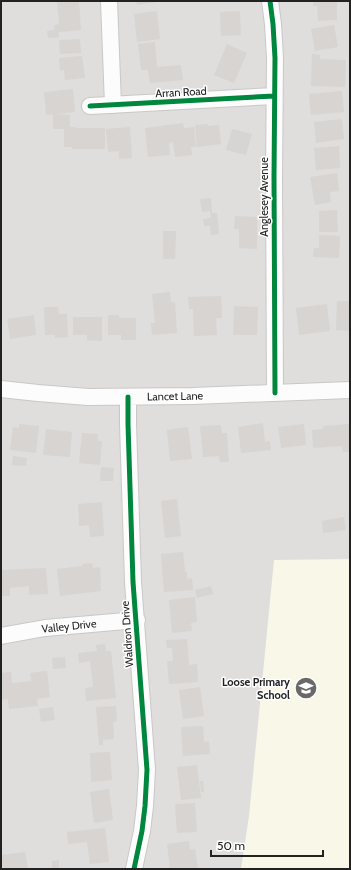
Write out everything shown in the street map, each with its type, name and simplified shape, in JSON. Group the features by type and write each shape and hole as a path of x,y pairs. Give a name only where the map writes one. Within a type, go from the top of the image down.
{"street":[{"path":"109,1 113,105"},
{"name":"Anglesey Avenue","path":"270,1 275,58 275,393"},
{"name":"Arran Road","path":"90,106 274,96"},
{"name":"Lancet Lane","path":"1,389 88,397 350,390"},
{"name":"Waldron Drive","path":"128,397 134,582 147,770 142,831 134,869"},
{"name":"Valley Drive","path":"1,636 45,628 137,620"}],"shaded area":[{"path":"1,1 350,1 350,869 1,869"},
{"name":"Loose Primary School","path":"350,559 350,869 241,869 249,816 274,560"}],"building":[{"path":"57,1 79,1 81,30 59,32 59,37 48,38 47,31 54,30 54,25 59,24"},
{"path":"136,1 157,1 157,2 137,5"},
{"path":"313,1 337,1 337,20 318,21 317,6 313,6"},
{"path":"157,11 160,39 137,42 134,14"},
{"path":"240,11 241,35 221,36 220,12"},
{"path":"334,25 338,47 315,51 311,29"},
{"path":"80,39 81,53 60,54 59,40"},
{"path":"155,42 157,67 181,65 183,80 150,83 148,70 141,70 138,44"},
{"path":"227,44 247,53 234,83 214,75"},
{"path":"312,54 320,55 320,59 346,60 345,87 311,86"},
{"path":"82,56 85,78 65,80 64,70 60,71 59,58"},
{"path":"73,89 75,112 46,115 44,92"},
{"path":"342,91 344,112 311,115 309,94"},
{"path":"53,114 70,115 70,127 105,128 105,149 72,149 72,147 64,147 64,129 53,129"},
{"path":"342,119 344,139 316,143 314,122"},
{"path":"183,123 184,128 194,127 196,147 191,147 192,155 175,157 173,142 169,143 170,155 148,157 145,128"},
{"path":"208,124 208,126 219,125 221,144 197,147 195,125"},
{"path":"130,127 132,158 119,159 119,151 108,152 106,129"},
{"path":"232,129 252,134 246,155 226,150"},
{"path":"339,146 340,168 316,170 314,148"},
{"path":"337,173 339,191 330,192 331,202 315,205 310,177"},
{"path":"211,198 212,213 217,213 219,234 211,235 210,226 204,226 203,219 211,218 210,211 202,212 200,199"},
{"path":"337,210 338,232 319,232 319,211"},
{"path":"235,216 257,217 257,249 239,248 239,229 234,229"},
{"path":"163,231 176,231 175,259 163,259"},
{"path":"319,235 340,236 339,258 313,257 314,248 319,248"},
{"path":"170,292 171,302 175,302 177,333 152,335 151,323 155,323 152,294"},
{"path":"221,296 222,318 216,318 217,335 194,336 193,309 189,309 188,297"},
{"path":"337,301 350,301 350,331 336,330"},
{"path":"327,304 330,331 299,335 296,308"},
{"path":"234,306 258,307 257,335 233,335"},
{"path":"44,307 58,307 59,314 67,314 68,337 55,338 55,335 45,335"},
{"path":"34,315 36,335 10,339 7,319"},
{"path":"108,315 119,315 119,318 136,318 136,340 121,340 121,335 108,335"},
{"path":"73,317 102,317 102,341 87,340 87,335 73,335"},
{"path":"263,423 265,442 270,441 271,450 241,453 238,427"},
{"path":"19,424 39,426 36,453 10,450 13,427 19,428"},
{"path":"304,424 306,445 281,448 278,427"},
{"path":"350,424 350,452 343,452 342,446 313,448 312,430 323,429 323,426"},
{"path":"221,425 222,433 227,433 229,462 220,462 219,456 203,457 200,426"},
{"path":"188,427 192,459 170,461 167,430"},
{"path":"46,429 72,432 70,457 43,455"},
{"path":"82,433 98,434 98,441 102,441 100,465 79,463"},
{"path":"13,456 27,458 26,466 12,465"},
{"path":"101,467 114,468 113,481 100,481"},
{"path":"177,499 181,536 165,538 161,501"},
{"path":"102,502 104,536 90,537 89,525 79,526 78,504"},
{"path":"344,517 346,530 323,533 322,521"},
{"path":"183,552 185,572 187,572 187,579 192,578 193,590 164,592 161,554"},
{"path":"92,563 93,568 100,567 101,591 60,596 57,569 82,566 82,564"},
{"path":"46,568 48,594 29,595 29,586 10,588 10,596 1,596 1,570"},
{"path":"211,586 213,594 197,598 195,590"},
{"path":"195,597 197,622 191,623 192,631 172,633 169,600"},
{"path":"187,639 189,665 197,664 198,682 169,684 167,661 173,661 172,648 167,648 166,640"},
{"path":"105,644 106,651 111,651 116,698 86,701 85,688 93,687 90,661 79,663 78,653 97,651 96,645"},
{"path":"65,657 66,668 53,669 52,658"},
{"path":"47,671 50,697 37,699 38,706 9,709 8,699 1,700 1,673 11,672 12,683 31,681 30,673"},
{"path":"200,687 204,716 183,719 179,690"},
{"path":"116,706 117,721 113,722 114,739 103,740 103,745 99,745 96,707"},
{"path":"53,707 55,720 41,722 39,709"},
{"path":"203,726 204,742 209,741 210,754 183,756 181,727"},
{"path":"110,752 112,780 91,782 90,753"},
{"path":"197,765 201,798 181,800 177,767"},
{"path":"200,781 203,781 204,792 201,792"},
{"path":"109,789 113,820 94,823 90,792"},
{"path":"195,803 197,832 177,833 175,804"},
{"path":"105,828 109,862 90,864 87,842 68,844 67,832"},
{"path":"189,841 190,850 195,849 198,869 170,869 167,844"},
{"path":"25,852 28,869 4,869 3,866 1,866 1,855"},
{"path":"59,860 59,869 52,869 52,861"}],"cycle path":[{"path":"270,1 275,58 275,393"},
{"path":"90,106 274,96"},
{"path":"128,397 133,582 147,770 142,831 134,869"}],"place":[{"name":"Loose Primary School","path":"306,688"}]}
